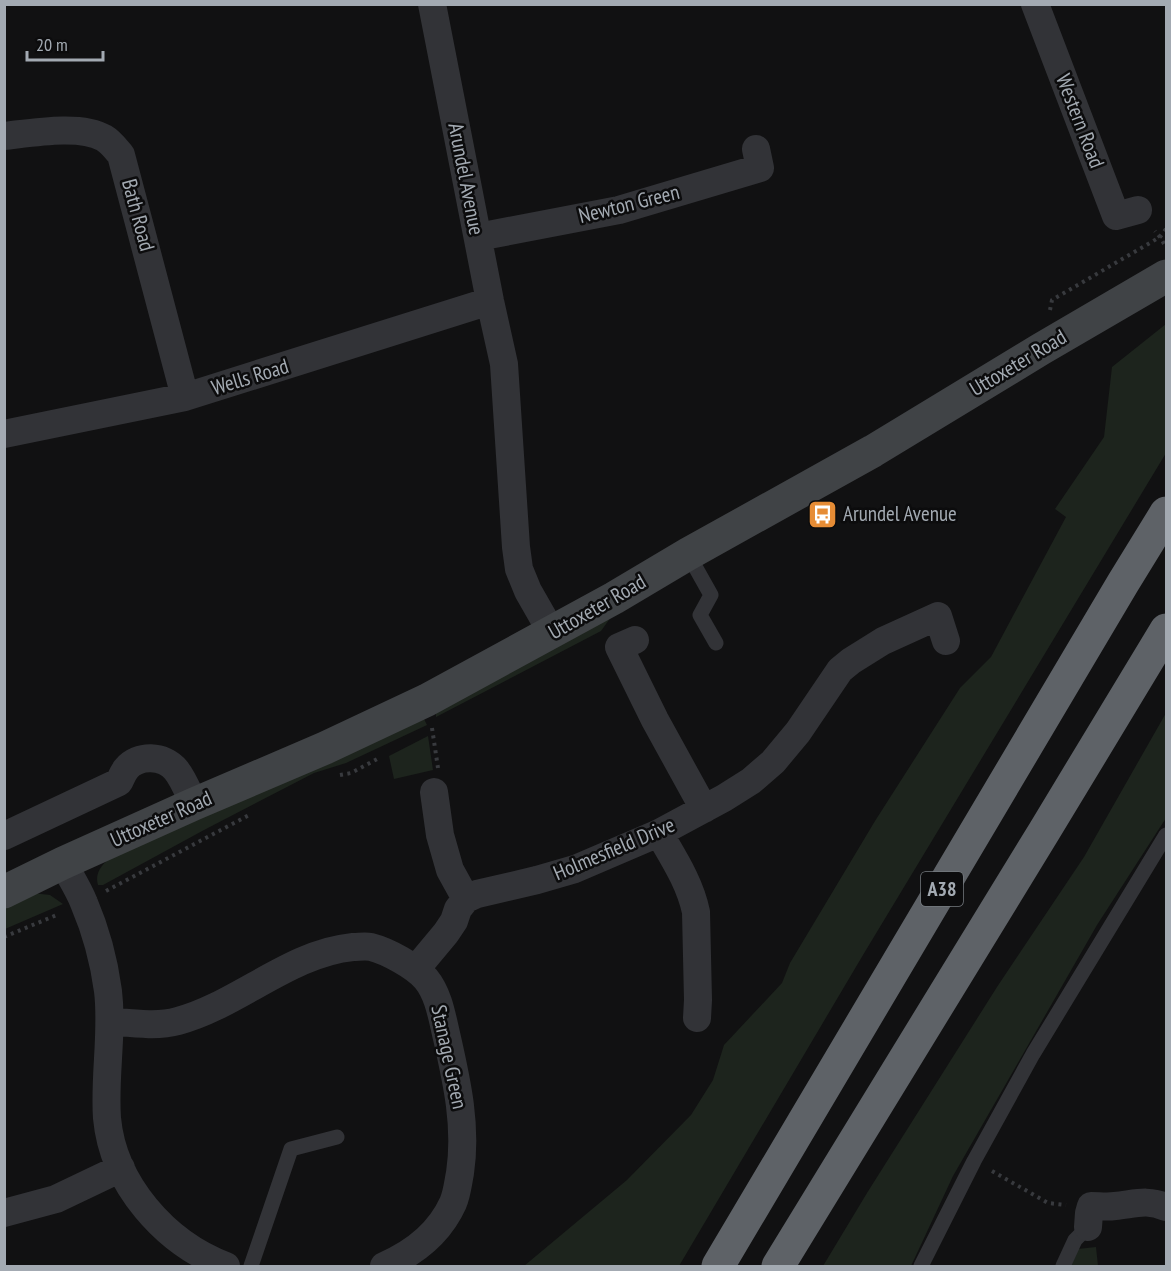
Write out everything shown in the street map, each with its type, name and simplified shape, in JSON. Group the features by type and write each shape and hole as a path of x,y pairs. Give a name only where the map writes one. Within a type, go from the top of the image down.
{"highway":[{"name":"A38","path":"718,1266 1167,513"},
{"name":"A38","path":"778,1266 1167,630"}],"main road":[{"name":"Uttoxeter Road","path":"4,892 63,863 325,748 427,700 552,633 873,451 1167,276"}],"street":[{"name":"Arundel Avenue","path":"432,4 504,364 519,569 528,591 552,633"},
{"name":"Western Road","path":"1035,4 1116,216 1138,210"},
{"name":"Bath Road","path":"4,135 54,131 90,133 103,137 121,155 185,397"},
{"name":"Newton Green","path":"478,237 619,210 760,168 756,149"},
{"name":"Wells Road","path":"4,434 185,397 490,301"},
{"name":"Holmesfield Drive","path":"466,899 477,894 575,870 659,833 704,809 751,781 773,762 798,732 840,670 851,661 883,641 938,616 946,641"},
{"path":"635,640 619,647 655,720 704,809"},
{"path":"4,836 119,782 126,768 137,761 151,757 164,760 174,768 194,804"},
{"path":"416,969 446,933 458,909 466,899 450,870 440,835 434,792"},
{"path":"659,833 687,884 696,912 697,1017"},
{"path":"63,863 84,903 103,960 110,1021 107,1116 111,1141 121,1168 138,1199 162,1226 190,1247 226,1266"},
{"name":"Stanage Green","path":"110,1021 176,1022 198,1014 305,961 340,948 370,947 416,969 426,978 440,1005 462,1115 461,1167 453,1202 435,1231 418,1248 384,1266"},
{"path":"4,1213 56,1199 121,1168"},
{"path":"1089,1220 1091,1206 1113,1207 1142,1202 1156,1203 1167,1208"}],"lane":[{"path":"688,554 711,595 700,615 716,643"},
{"path":"921,1266 974,1161 1033,1054 1167,835"},
{"path":"251,1266 291,1149 337,1137"},
{"path":"1064,1266 1075,1240 1089,1220"}],"path":[{"path":"1052,300 1160,237 1167,230"},
{"path":"1160,237 1167,247"},
{"path":"427,700 440,778 434,792"},
{"path":"330,777 351,773 381,756"},
{"path":"4,937 84,903 260,810"},
{"path":"974,1161 1048,1203 1067,1205 1089,1220"}],"shaded area":[{"path":"1166,324 1166,453 863,955 679,1266 524,1266 627,1180 691,1115 713,1080 724,1045 782,983 790,963 875,821 960,688 991,657 1066,517 1055,509 1104,437 1112,367"},
{"path":"611,617 601,631 436,717 436,706"},
{"path":"1166,713 1166,818 1097,925 953,1176 911,1266 823,1266 997,987 1084,857"},
{"path":"422,715 427,725 346,763 314,773 103,885 98,885 100,869 122,849"},
{"path":"428,736 433,770 394,779 389,756"},
{"path":"32,893 50,895 63,904 5,929 5,906"},
{"path":"1096,1247 1098,1266 1071,1266 1078,1249"}],"place":[{"name":"Arundel Avenue","path":"822,514"}]}
